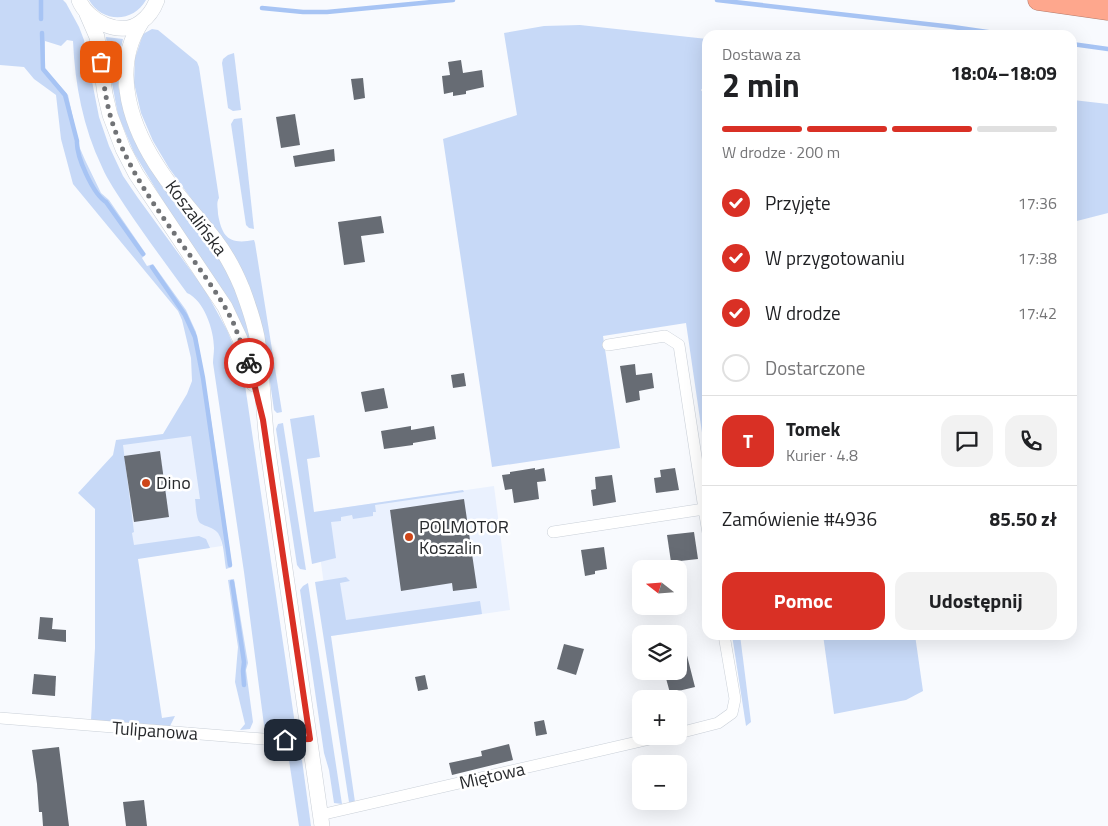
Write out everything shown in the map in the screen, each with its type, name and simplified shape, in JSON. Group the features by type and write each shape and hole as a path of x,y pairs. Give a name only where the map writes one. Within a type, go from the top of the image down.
{"highway":[{"path":"1038,0 1108,10"}],"main road":[{"name":"Koszalińska","path":"79,0 97,37 105,94 110,115 123,149 136,174 187,252 215,290 233,322 250,367 263,420"},
{"name":"Koszalińska","path":"157,0 150,14 135,32 128,53 126,80 129,102 138,128 152,157 216,241 234,270 257,336 263,420 321,821"},
{"path":"87,14 99,22 116,27 132,27 141,23"}],"street":[{"path":"608,345 665,336 679,346 702,496"},
{"path":"553,532 702,509"},
{"path":"687,730 718,724 732,713 735,699 725,640"},
{"name":"Tulipanowa","path":"0,718 275,740 310,739"},
{"name":"Miętowa","path":"321,821 632,744"}],"shaded area":[{"path":"0,0 63,0 66,3 84,40 99,117 109,146 123,176 205,290 227,330 237,354 241,358 295,724 294,729 289,734 274,734 268,731 264,725 244,572 213,363 214,341 207,316 198,302 187,293 156,250 104,172 95,152 81,105 73,41 67,40 61,46 45,41 45,69 68,95 79,146 101,193 109,200 146,254 142,258 147,266 153,264 186,310 196,332 210,413 232,567 226,569 223,545 218,533 214,529 200,523 196,512 195,499 200,499 191,436 123,445 134,545 199,536 206,539 210,548 138,559 162,718 175,716 170,726 91,720 95,648 95,509 78,493 113,455 116,440 163,434 187,394 192,381 191,358 178,311 73,184 61,139 56,95 34,79 24,67 0,65"},
{"path":"89,0 146,0 133,13 118,17 102,13"},
{"path":"580,25 702,38 702,433 686,323 603,336 620,448 492,467 443,139 517,115 504,33 544,26"},
{"path":"152,29 158,30 197,62 199,67 219,198 218,214 222,228 228,238 238,241 254,240 255,243 282,412 277,413 274,410 268,368 222,241 169,168 153,141 141,113 134,83 135,58 143,34"},
{"path":"106,37 123,39 118,60 118,85 133,138 161,185 221,257 246,317 250,339 247,340 134,153 118,115"},
{"path":"234,53 241,110 233,111 228,108 222,63 223,59"},
{"path":"1077,100 1108,104 1108,213 1077,221"},
{"path":"242,118 254,229 246,225 231,124 234,119"},
{"path":"314,415 320,457 307,459 314,512 463,490 464,492 375,505 376,512 373,512 373,516 353,519 352,515 341,517 341,521 331,522 336,558 312,564 290,419"},
{"path":"283,423 306,570 300,569 297,565 276,429 278,424"},
{"path":"205,428 222,546 133,559 116,441"},
{"name":"POLMOTOR Koszalin","path":"494,486 510,610 331,636 314,512"},
{"path":"346,577 350,581 340,583 346,620 480,601 482,614 331,636 355,802 349,802 315,582"},
{"path":"234,579 248,663 246,670 253,722 250,729 240,730 245,724 235,682 238,647 228,580"},
{"path":"308,583 342,804 334,803 329,770 324,753 300,590"},
{"path":"733,640 741,640 751,722 746,726"},
{"path":"824,640 916,640 923,691 906,700 834,714"},
{"path":"287,747 294,747 302,760 311,826 299,826"}],"building":[{"path":"461,60 463,73 482,70 484,87 466,91 466,94 453,96 453,92 444,94 442,76 450,75 448,62"},
{"path":"363,78 365,98 354,100 351,79"},
{"path":"295,114 300,145 281,148 276,117"},
{"path":"334,149 335,161 295,167 293,156"},
{"path":"381,216 384,233 361,236 365,262 344,265 338,222"},
{"path":"635,364 636,375 652,373 654,388 639,391 640,400 626,403 620,366"},
{"path":"464,373 466,386 453,388 451,375"},
{"path":"384,388 388,408 365,412 361,392"},
{"path":"411,426 411,430 434,426 436,439 413,443 413,445 384,449 381,431"},
{"name":"Dino","path":"160,451 169,517 134,522 124,456"},
{"path":"535,468 535,470 544,468 546,481 537,482 539,499 514,503 512,489 505,490 502,475"},
{"path":"675,468 679,490 656,493 654,478 661,477 660,470"},
{"path":"612,475 616,502 593,506 591,490 596,489 595,477"},
{"path":"464,499 477,588 453,591 452,583 401,591 390,510"},
{"path":"694,532 698,559 671,560 667,535"},
{"path":"604,547 607,569 595,571 595,574 585,576 581,550"},
{"path":"40,617 53,618 52,629 66,630 66,642 38,639"},
{"path":"564,644 584,649 576,675 557,669"},
{"path":"687,656 695,687 682,690 669,690 666,680 687,680"},
{"path":"34,674 56,676 55,696 32,694"},
{"path":"425,675 428,689 418,691 415,677"},
{"path":"544,720 547,734 536,736 534,722"},
{"path":"509,744 513,760 452,775 449,763 482,756 481,751"},
{"path":"59,747 69,826 43,826 42,812 39,812 32,750"},
{"path":"144,800 147,826 126,826 123,802"}],"waterway":[{"path":"41,0 41,19"},
{"path":"262,8 327,12 453,0"},
{"path":"717,0 974,30"},
{"path":"42,33 43,69 65,95 79,156 86,174 96,191 143,254"},
{"path":"1077,45 1108,49"},
{"path":"152,267 185,315 195,337 203,378 230,565"},
{"path":"232,582 244,662 244,685"}],"way so far":[{"path":"101,62 110,115 123,149 136,174 187,252 215,290 233,322 249,363"}],"place":[{"name":"Dino","path":"146,483"},
{"name":"POLMOTOR Koszalin","path":"409,537"}],"route":[{"path":"249,363 263,420 310,739 285,740"}]}
